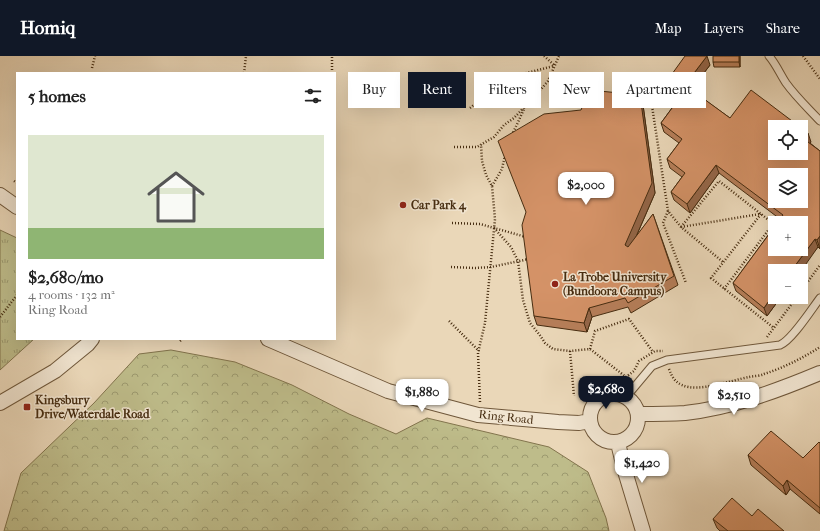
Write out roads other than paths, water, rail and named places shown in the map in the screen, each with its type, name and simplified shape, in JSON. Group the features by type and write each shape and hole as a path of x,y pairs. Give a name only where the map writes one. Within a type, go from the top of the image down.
{"street":[{"path":"0,195 16,206"},
{"name":"Ring Road","path":"270,340 388,391 480,415 558,422 590,421"},
{"path":"0,403 55,371 90,342"},
{"path":"638,414 684,413 715,408 747,400 793,385 820,373"},
{"path":"611,394 619,394 626,397 632,402 638,414 639,422 636,430 632,436 618,443 610,443 602,440 592,429 590,413 593,406 598,400 611,394"},
{"path":"618,443 642,531"}],"lane":[{"path":"768,56 790,87 820,122"},
{"path":"626,397 652,366 667,360 780,345 784,343 793,334 820,298"},
{"path":"806,379 820,366"}],"place":[{"name":"Car Park 4","path":"403,205"},
{"name":"La Trobe University (Bundoora Campus)","path":"555,284"},
{"name":"Kingsbury Drive/Waterdale Road","path":"27,407"}]}
